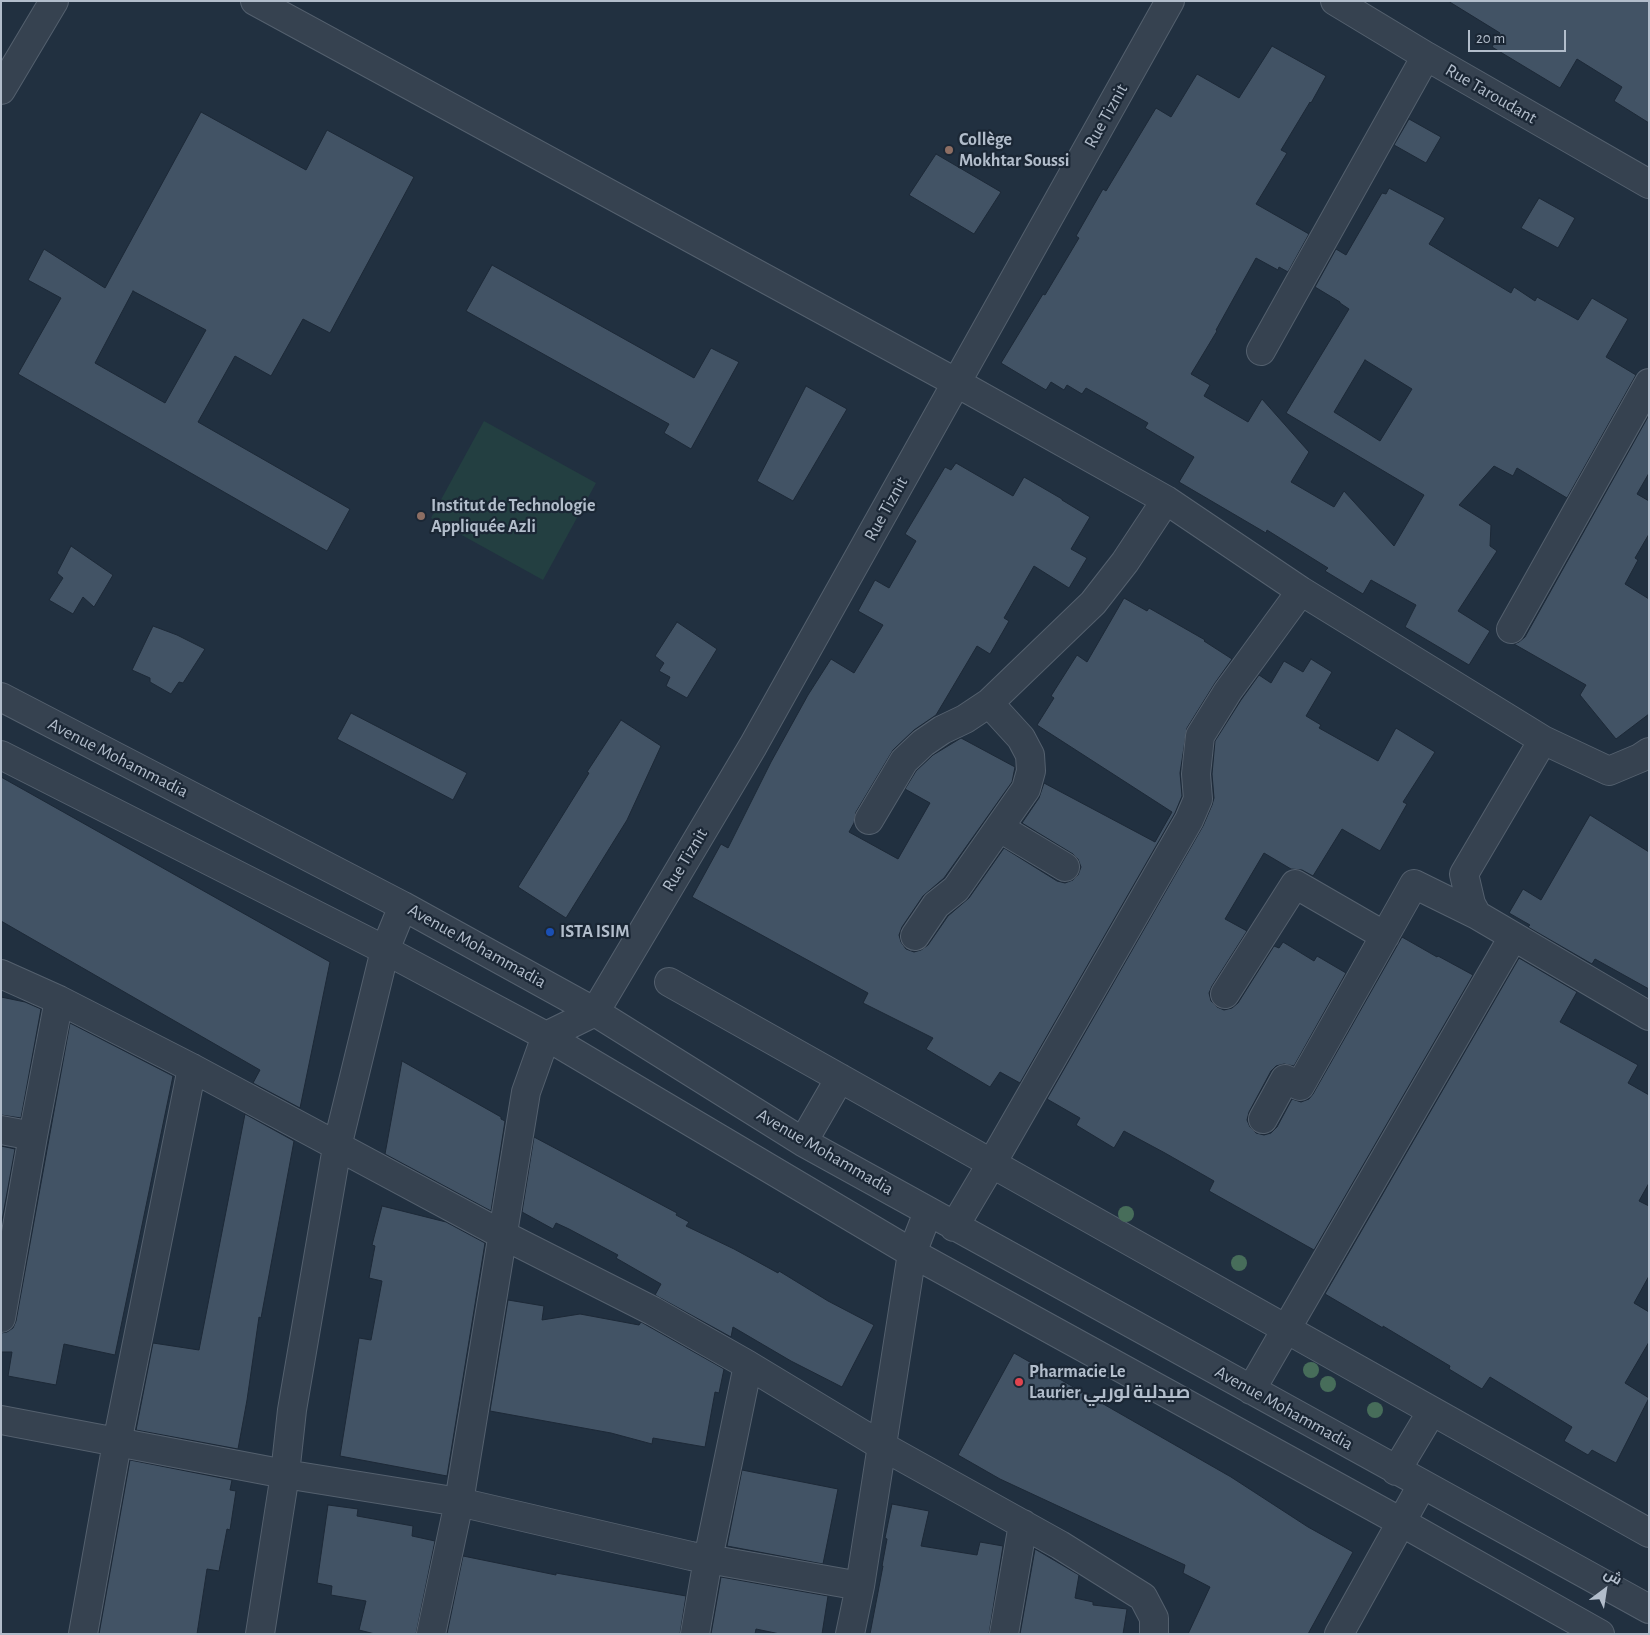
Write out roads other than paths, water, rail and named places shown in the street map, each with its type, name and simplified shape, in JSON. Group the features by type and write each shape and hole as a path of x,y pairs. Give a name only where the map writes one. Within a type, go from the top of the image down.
{"street":[{"path":"1,90 54,1"},
{"path":"255,1 957,383 1166,500 1301,591 1543,740 1609,772 1649,752"},
{"name":"Rue Tiznit","path":"595,1012 754,746 1170,1"},
{"name":"Rue Taroudant","path":"1335,1 1426,56 1649,184"},
{"path":"1260,351 1426,56"},
{"path":"1511,629 1649,382"},
{"path":"869,820 904,762 923,743 989,703 1093,603 1125,562 1166,500"},
{"path":"954,1227 1189,820 1198,799 1196,774 1200,736 1228,691 1301,591"},
{"name":"Avenue Mohammadia","path":"1,697 403,906 595,1012 803,1142 1396,1471 1649,1608"},
{"path":"915,936 936,905 956,889 1026,789 1031,771 1030,755 1021,738 989,703"},
{"path":"1477,915 1468,894 1464,874 1543,740"},
{"path":"1,755 385,950 546,1036 912,1253 1401,1522 1600,1634"},
{"path":"1000,828 1065,867"},
{"path":"1225,994 1295,884 1385,936"},
{"path":"1263,1119 1285,1079 1300,1086 1414,884 1477,915 1649,1016"},
{"path":"260,1634 285,1474 292,1410 337,1147 385,950 403,906"},
{"path":"1251,1390 1513,937"},
{"path":"1,974 59,1000 192,1068 503,1235 652,1311 748,1365 882,1446 1023,1524 1143,1597 1154,1618 1154,1634"},
{"path":"669,982 1649,1533"},
{"path":"1,1318 32,1136 59,1000"},
{"path":"431,1634 460,1502 526,1092 546,1036 595,1012"},
{"path":"83,1634 117,1443 192,1068"},
{"path":"803,1142 840,1078"},
{"path":"1,1130 32,1136"},
{"path":"850,1634 860,1586 912,1253 928,1212"},
{"path":"695,1634 708,1559 748,1365"},
{"path":"1396,1471 1432,1411"},
{"path":"1,1420 285,1474 460,1502 708,1559 860,1586"},
{"path":"1339,1634 1422,1485"},
{"path":"1004,1634 1023,1524"}],"place":[{"name":"Collège Mokhtar Soussi","path":"949,150"},
{"name":"Institut de Technologie Appliquée Azli","path":"421,516"},
{"name":"ISTA ISIM","path":"550,932"},
{"name":"Pharmacie Le Laurier صيدلية لوريي","path":"1019,1382"}]}
